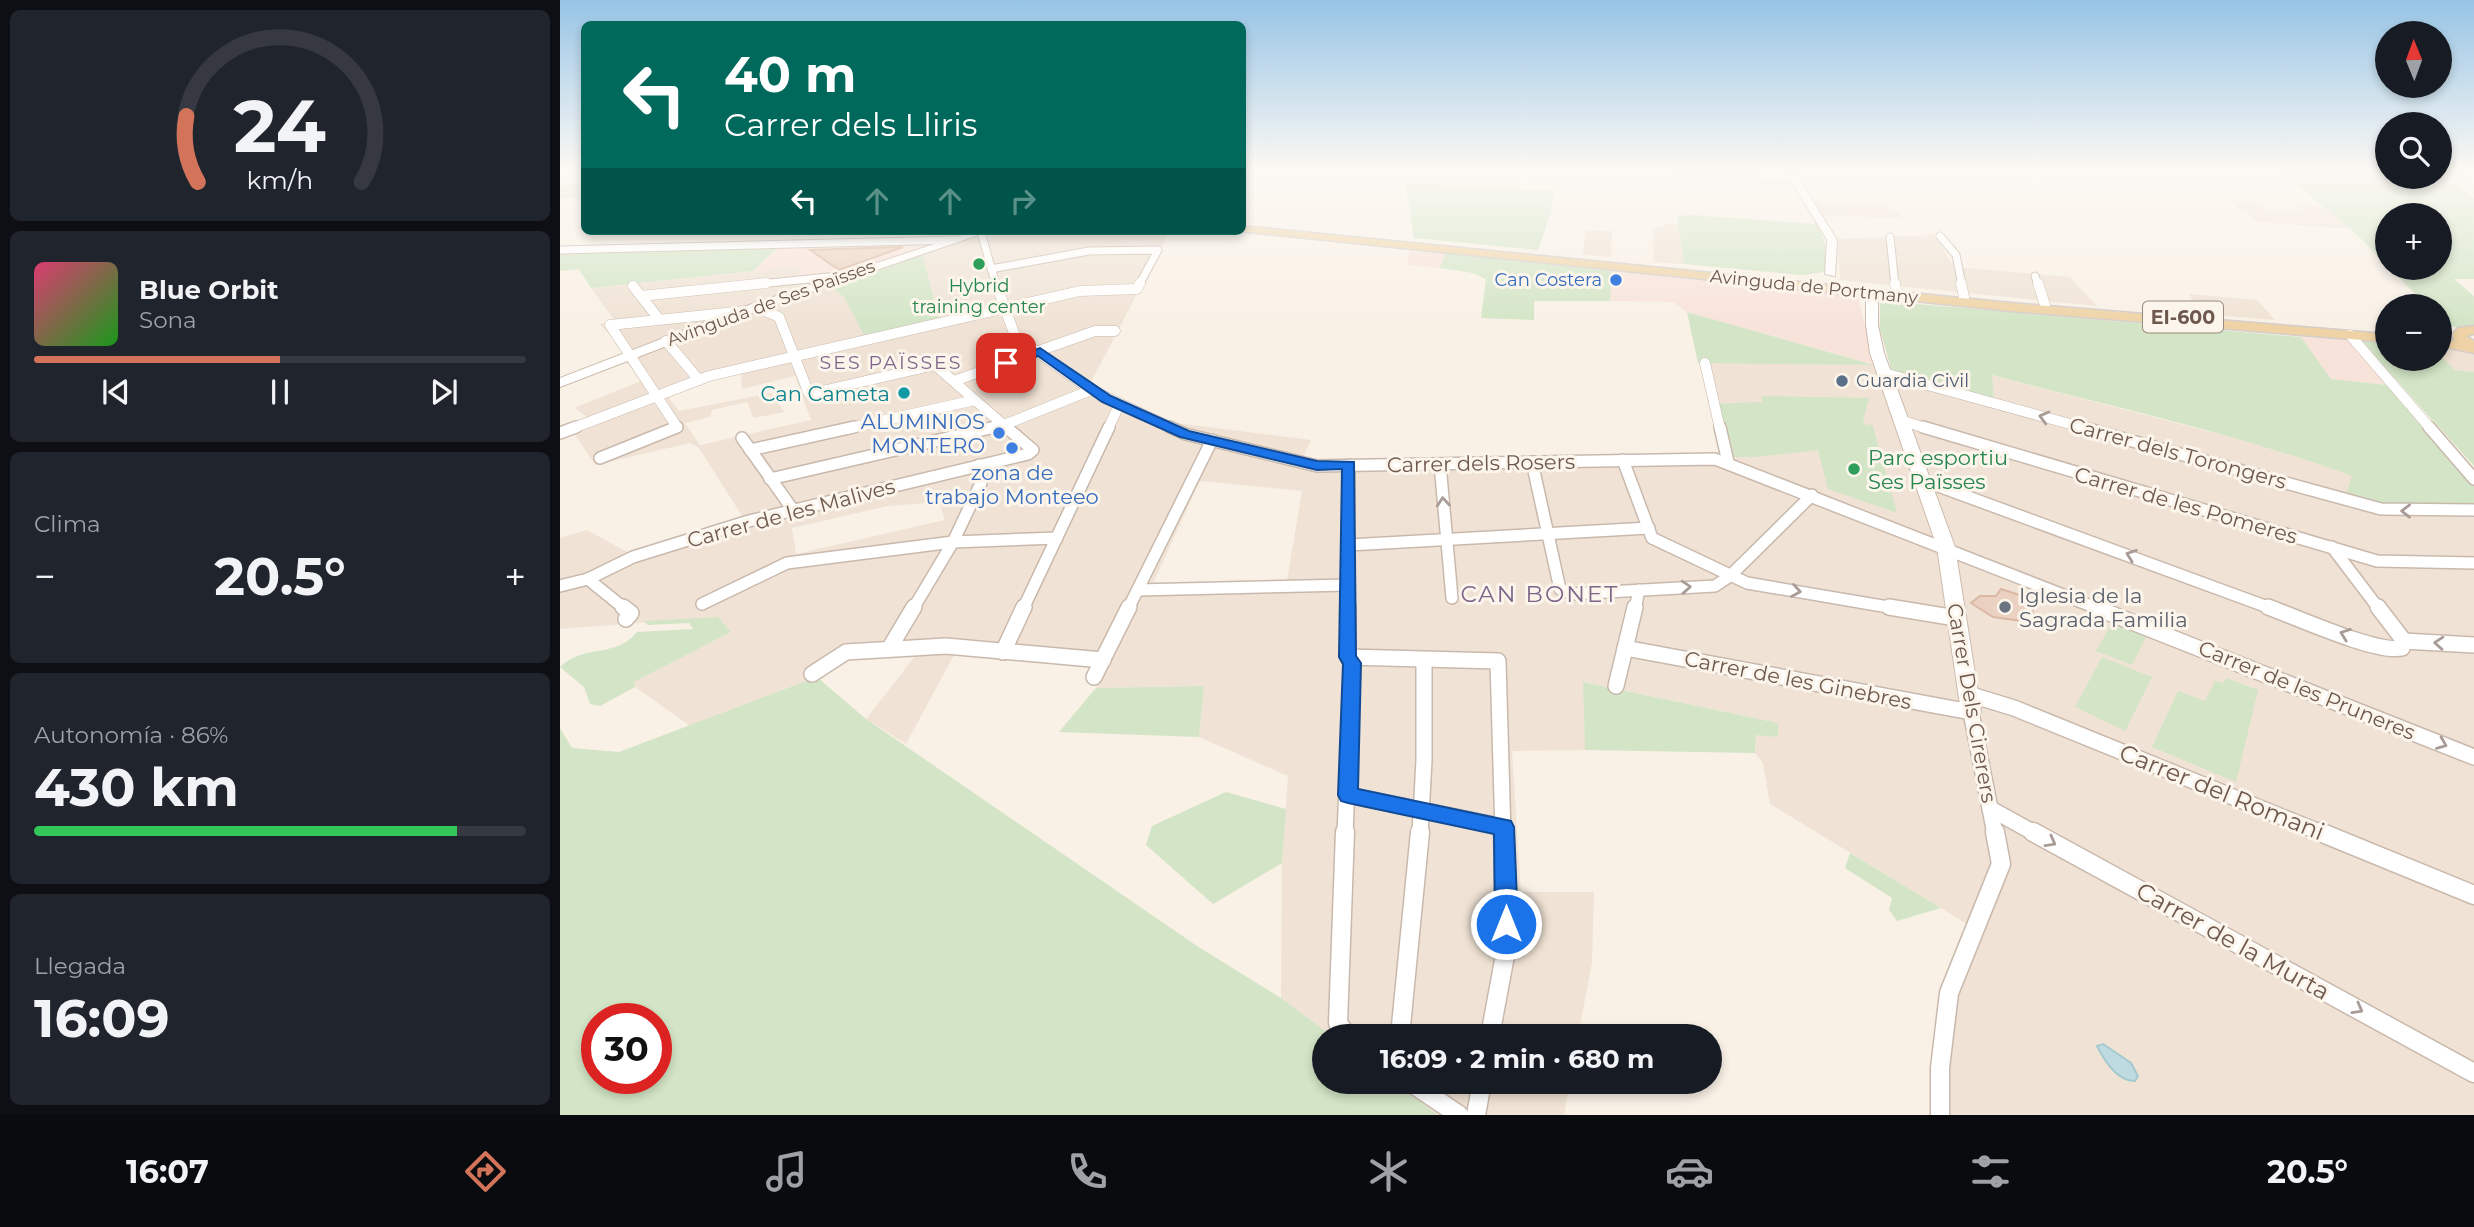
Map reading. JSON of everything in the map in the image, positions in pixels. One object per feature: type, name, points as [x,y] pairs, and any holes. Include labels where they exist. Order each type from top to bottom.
[{"type":"main road","name":"Avinguda de Portmany","points":[[1246,227],[2045,305],[2375,331]]},
{"type":"main road","name":"Avinguda de Portmany","points":[[1246,227],[2127,318],[2375,337]]},
{"type":"main road","points":[[1680,268],[1810,278],[1831,274],[1848,285]]},
{"type":"main road","points":[[2469,331],[2460,334],[2460,339],[2474,348]]},
{"type":"main road","points":[[2452,344],[2474,348]]},
{"type":"street","points":[[1820,221],[1832,240],[1831,274]]},
{"type":"street","name":"Avinguda de Ses Païsses","points":[[560,383],[925,244],[972,235]]},
{"type":"street","name":"Carrer dels Rosers","points":[[984,235],[1004,307],[1016,336],[1091,390],[1185,434],[1317,466],[1715,459],[1946,547]]},
{"type":"street","points":[[1940,236],[1956,255],[1964,297]]},
{"type":"street","points":[[1890,237],[1896,290]]},
{"type":"street","points":[[560,250],[925,244]]},
{"type":"street","points":[[560,433],[698,380],[1080,291],[1137,289],[1158,250],[1089,251],[992,269]]},
{"type":"street","points":[[641,296],[848,275]]},
{"type":"street","points":[[2035,276],[2045,305]]},
{"type":"street","points":[[633,286],[659,319]]},
{"type":"street","name":"Carrer Dels Cirerers","points":[[1872,293],[1873,338],[1946,547],[1979,762],[2001,864],[1949,993],[1940,1068],[1940,1115]]},
{"type":"street","points":[[600,458],[677,427],[610,324],[750,309],[779,317],[809,394],[935,365],[1004,425]]},
{"type":"street","points":[[954,381],[1095,331],[1115,331]]},
{"type":"street","points":[[2350,335],[2474,479]]},
{"type":"street","points":[[666,341],[698,380]]},
{"type":"street","points":[[1705,363],[1728,462]]},
{"type":"street","name":"Carrer dels Torongers","points":[[1884,373],[2381,509],[2474,510]]},
{"type":"street","points":[[771,478],[1004,425],[1091,390]]},
{"type":"street","points":[[751,450],[975,400]]},
{"type":"street","points":[[1003,652],[1119,405]]},
{"type":"street","name":"Carrer de les Pomeres","points":[[1903,421],[2389,563],[2474,563]]},
{"type":"street","name":"Carrer de les Malives","points":[[560,586],[588,579],[633,557],[748,521],[1028,454],[1033,450],[1004,425]]},
{"type":"street","points":[[742,438],[793,510]]},
{"type":"street","points":[[1094,677],[1212,440]]},
{"type":"street","points":[[1623,460],[1652,538],[1730,576],[1747,583],[1956,618]]},
{"type":"street","points":[[1532,462],[1560,589],[1573,594],[1715,586],[1730,576],[1812,495]]},
{"type":"street","points":[[1440,464],[1452,598]]},
{"type":"street","points":[[889,649],[953,542],[981,483],[979,465]]},
{"type":"street","points":[[1342,1024],[1352,663],[1348,657],[1349,465]]},
{"type":"street","points":[[1922,480],[2372,645],[2394,650],[2402,648],[2404,641]]},
{"type":"street","points":[[1349,545],[1648,528]]},
{"type":"street","points":[[702,604],[787,563],[953,542],[1057,538]]},
{"type":"street","name":"Carrer de les Pruneres","points":[[1946,547],[2474,757]]},
{"type":"street","points":[[2332,547],[2404,641],[2474,645]]},
{"type":"street","points":[[588,579],[631,613],[626,619]]},
{"type":"street","points":[[1138,590],[1348,585]]},
{"type":"street","points":[[1616,686],[1639,590]]},
{"type":"street","points":[[812,674],[846,652],[946,646],[1103,660]]},
{"type":"street","name":"Carrer de les Ginebres","points":[[1625,648],[1969,703]]},
{"type":"street","points":[[1348,657],[1498,661],[1506,950],[1492,1024]]},
{"type":"street","points":[[1401,1024],[1421,810],[1424,660]]},
{"type":"street","name":"Carrer del Romani","points":[[1969,703],[2014,708],[2474,895]]},
{"type":"street","points":[[1348,795],[1504,827]]},
{"type":"street","name":"Carrer de la Murta","points":[[1991,809],[2474,1073]]},
{"type":"street","points":[[1428,1094],[1459,1115]]},
{"type":"street","points":[[1476,1115],[1480,1094]]},
{"type":"shaded area","points":[[2341,221],[2351,229],[2256,222]]},
{"type":"shaded area","points":[[1669,223],[1678,224],[1684,264],[1654,262],[1653,229]]},
{"type":"shaded area","points":[[1586,230],[1612,231],[1611,257],[1583,255]]},
{"type":"shaded area","points":[[985,235],[1168,235],[1090,384],[1176,423],[1311,440],[1302,459],[1722,457],[1701,362],[1874,365],[1994,399],[1991,375],[2289,453],[2353,476],[2345,495],[2474,506],[2474,1115],[1936,1115],[1967,924],[1770,804],[1763,763],[1755,753],[1756,735],[1778,723],[1584,682],[1585,750],[1512,751],[1521,892],[1594,892],[1592,963],[1580,1024],[1316,1024],[1281,998],[1282,863],[1288,776],[1199,737],[1204,686],[1096,688],[1108,664],[955,653],[906,744],[866,719],[916,655],[848,659],[817,677],[690,726],[635,687],[634,682],[731,632],[718,617],[560,629],[560,538],[587,530],[633,555],[744,519],[699,448],[690,443],[595,465],[573,432],[590,419],[574,408],[641,381],[626,362],[618,342],[599,324],[615,321],[591,288],[804,266],[798,277],[848,272],[931,244],[959,242]],"holes":[[[741,372],[742,389],[795,376],[811,420],[700,445],[685,423],[710,417],[712,410],[747,402],[754,418],[784,412],[772,393],[679,411],[667,395],[713,377]],[[1200,481],[1302,491],[1287,580],[1159,584],[1154,581]],[[939,502],[945,520],[796,554],[792,528],[888,506]]]},
{"type":"shaded area","points":[[1934,235],[1954,267],[2070,277],[2097,306],[1840,280],[1837,239]]},
{"type":"shaded area","points":[[936,236],[931,244],[848,272],[797,277],[803,266],[753,271],[785,241]]},
{"type":"shaded area","points":[[1409,251],[1446,253],[1440,268],[1408,265]]},
{"type":"shaded area","points":[[1612,271],[1858,296],[1874,365],[1687,312],[1673,302],[1610,301]]},
{"type":"shaded area","points":[[2189,294],[2257,300],[2275,320],[2201,314]]},
{"type":"shaded area","points":[[2301,337],[2350,340],[2387,385],[2331,379]]},
{"type":"shaded area","points":[[2452,348],[2474,352],[2474,372],[2455,370],[2452,367]]},
{"type":"shaded area","points":[[1409,1094],[1568,1094],[1564,1115],[1438,1115]]},
{"type":"green space","points":[[1411,221],[1548,221],[1538,250],[1414,238]]},
{"type":"green space","points":[[1678,221],[1817,224],[1826,258],[1824,272],[1802,275],[1684,264]]},
{"type":"green space","points":[[2341,221],[2375,221],[2375,253],[2351,229]]},
{"type":"green space","points":[[2452,221],[2474,221],[2474,279],[2454,279],[2474,296],[2474,327],[2452,326],[2452,294],[2416,294],[2401,280],[2452,280]]},
{"type":"green space","points":[[781,245],[753,271],[591,288],[579,269],[560,271],[560,251]]},
{"type":"green space","points":[[922,252],[939,319],[864,335],[844,297],[827,284]]},
{"type":"green space","points":[[1446,253],[1612,271],[1610,301],[1534,301],[1534,320],[1481,318],[1486,279],[1473,273],[1440,268]]},
{"type":"green space","points":[[1890,298],[1917,304],[2301,337],[2331,379],[2387,385],[2474,486],[2474,506],[2390,507],[2345,496],[2352,476],[2218,434],[1992,375],[1994,400],[1892,372],[1880,329],[1880,303]]},
{"type":"green space","points":[[1687,312],[1874,365],[1698,363]]},
{"type":"green space","points":[[2360,340],[2375,341],[2375,357]]},
{"type":"green space","points":[[2452,367],[2455,370],[2474,372],[2474,466],[2388,371],[2452,371]]},
{"type":"green space","points":[[1762,396],[1869,398],[1863,420],[1866,426],[1872,423],[1897,513],[1828,489],[1818,450],[1755,457],[1722,457],[1712,404],[1762,402]]},
{"type":"green space","points":[[718,617],[731,632],[634,682],[635,687],[600,706],[590,704],[584,687],[560,667],[579,655],[619,645],[637,632],[693,629],[689,623],[648,625],[644,621]]},
{"type":"green space","points":[[2114,620],[2148,633],[2132,665],[2096,651]]},
{"type":"green space","points":[[2102,657],[2152,677],[2125,731],[2075,707]]},
{"type":"green space","points":[[817,677],[866,719],[1197,946],[1281,998],[1316,1024],[1312,1024],[1312,1094],[1409,1094],[1438,1115],[560,1115],[560,728],[572,748],[619,752]]},
{"type":"green space","points":[[2226,678],[2258,690],[2236,782],[2152,747],[2178,691],[2205,701],[2215,681],[2224,683]]},
{"type":"green space","points":[[1583,682],[1778,723],[1778,737],[1756,735],[1755,753],[1585,750]]},
{"type":"green space","points":[[1204,686],[1199,737],[1059,732],[1096,688]]},
{"type":"green space","points":[[1226,792],[1286,809],[1282,863],[1213,904],[1146,845],[1152,826]]},
{"type":"green space","points":[[1850,853],[1941,908],[1897,921],[1889,910],[1892,898],[1845,868]]},
{"type":"water","points":[[2103,1044],[2131,1063],[2138,1076],[2135,1081],[2122,1078],[2112,1069],[2097,1046]]},
{"type":"building","points":[[903,247],[839,270],[810,250]]},
{"type":"building","name":"Iglesia de la Sagrada Familia","points":[[2001,589],[2029,598],[2036,623],[1993,617],[1971,603],[1980,596],[1996,596]]},
{"type":"place","name":"Hybrid training center","points":[[979,264]]},
{"type":"place","name":"Can Costera","points":[[1616,280]]},
{"type":"place","name":"Guardia Civil","points":[[1842,381]]},
{"type":"place","name":"Can Cameta","points":[[904,393]]},
{"type":"place","name":"ALUMINIOS MONTERO","points":[[999,433]]},
{"type":"place","name":"zona de trabajo Monteeo","points":[[1012,448]]},
{"type":"place","name":"Parc esportiu Ses Païsses","points":[[1854,469]]},
{"type":"place","name":"Iglesia de la Sagrada Familia","points":[[2005,607]]},
{"type":"district","name":"SES PAÏSSES","points":[[891,362]]},
{"type":"district","name":"CAN BONET","points":[[1540,594]]},
{"type":"route","points":[[1006,363],[1040,352],[1091,390],[1185,434],[1317,466],[1349,465],[1348,657],[1352,663],[1348,795],[1504,827],[1506,924]]}]
